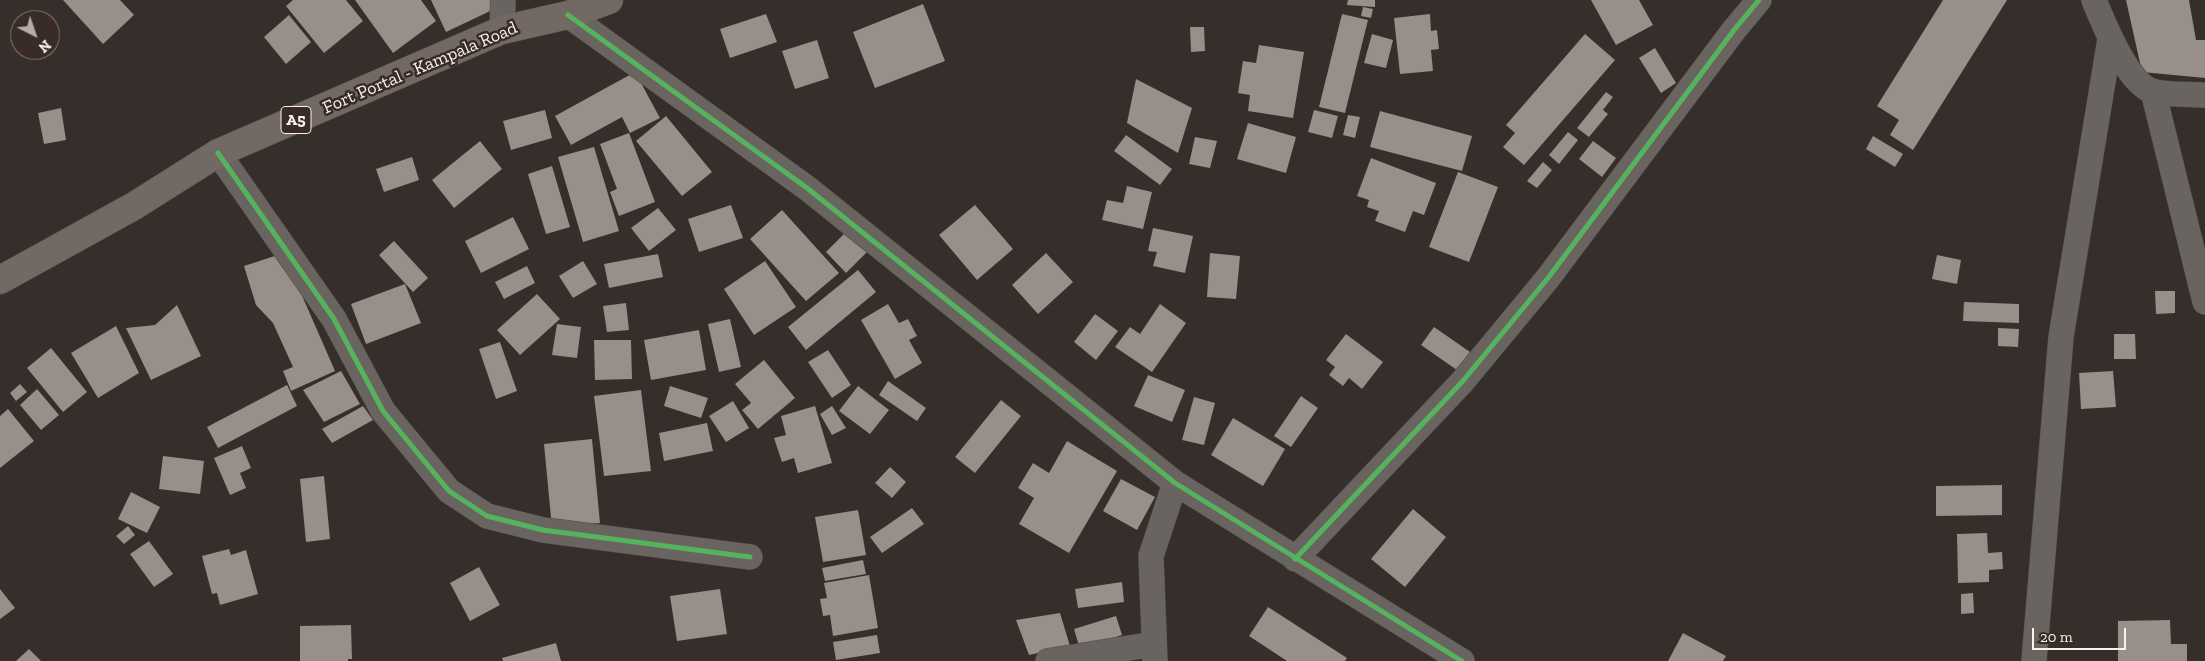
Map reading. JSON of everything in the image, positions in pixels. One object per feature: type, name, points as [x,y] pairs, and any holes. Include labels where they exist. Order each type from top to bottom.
[{"type":"main road","name":"Fort Portal - Kampala Road","points":[[0,280],[134,206],[218,153],[502,30],[568,15],[609,0]]},
{"type":"street","points":[[502,30],[503,0]]},
{"type":"street","points":[[1295,558],[1462,382],[1548,278],[1734,30],[1759,0]]},
{"type":"street","points":[[2094,0],[2110,39],[2123,62],[2138,80],[2152,92],[2205,302]]},
{"type":"street","points":[[568,15],[807,188],[1174,482],[1462,661]]},
{"type":"street","points":[[2034,661],[2061,337],[2110,39]]},
{"type":"street","points":[[2152,92],[2205,95]]},
{"type":"street","points":[[218,153],[334,319],[383,411],[449,491],[487,516],[543,530],[750,557]]},
{"type":"street","points":[[1048,661],[1155,652],[1151,556],[1174,482]]},
{"type":"building","points":[[63,0],[120,0],[134,15],[103,44]]},
{"type":"building","points":[[293,0],[346,0],[363,21],[324,53],[286,6]]},
{"type":"building","points":[[355,0],[421,0],[436,21],[393,53]]},
{"type":"building","points":[[431,0],[503,0],[505,4],[446,32]]},
{"type":"building","points":[[1348,0],[1375,0],[1375,7],[1347,5]]},
{"type":"building","points":[[1591,0],[1639,0],[1653,25],[1616,45]]},
{"type":"building","points":[[1943,0],[2007,0],[1913,150],[1890,135],[1899,120],[1877,106]]},
{"type":"building","points":[[2126,0],[2189,0],[2196,40],[2205,40],[2205,78],[2142,72]]},
{"type":"building","points":[[923,4],[945,61],[875,88],[853,32]]},
{"type":"building","points":[[1363,7],[1373,9],[1371,18],[1361,16]]},
{"type":"building","points":[[766,14],[777,42],[730,58],[720,29]]},
{"type":"building","points":[[1342,14],[1368,20],[1345,113],[1319,107]]},
{"type":"building","points":[[1430,14],[1431,31],[1437,30],[1439,49],[1431,50],[1433,71],[1400,74],[1394,18]]},
{"type":"building","points":[[289,15],[311,42],[286,64],[264,37]]},
{"type":"building","points":[[1190,27],[1204,27],[1205,51],[1191,52]]},
{"type":"building","points":[[1372,34],[1393,40],[1386,68],[1364,63]]},
{"type":"building","points":[[1585,34],[1615,60],[1524,165],[1503,147],[1515,133],[1506,125]]},
{"type":"building","points":[[817,40],[829,78],[795,89],[782,51]]},
{"type":"building","points":[[1259,45],[1304,52],[1293,118],[1248,111],[1250,95],[1238,93],[1243,61],[1256,63]]},
{"type":"building","points":[[1655,48],[1676,83],[1661,93],[1639,58]]},
{"type":"building","points":[[635,72],[660,118],[630,133],[622,117],[571,145],[555,116]]},
{"type":"building","points":[[1136,79],[1192,108],[1178,153],[1127,123]]},
{"type":"building","points":[[1606,92],[1613,97],[1603,110],[1608,114],[1589,137],[1577,128]]},
{"type":"building","points":[[61,108],[66,140],[44,144],[38,113]]},
{"type":"building","points":[[545,110],[552,138],[511,150],[503,121]]},
{"type":"building","points":[[1314,110],[1338,116],[1332,138],[1308,132]]},
{"type":"building","points":[[1380,111],[1472,136],[1462,171],[1370,147]]},
{"type":"building","points":[[1348,115],[1360,117],[1355,138],[1343,135]]},
{"type":"building","points":[[666,116],[712,172],[682,196],[636,141]]},
{"type":"building","points":[[1248,123],[1296,137],[1286,173],[1237,159]]},
{"type":"building","points":[[1568,132],[1578,140],[1559,164],[1549,155]]},
{"type":"building","points":[[629,133],[655,202],[619,216],[610,192],[617,189],[600,144]]},
{"type":"building","points":[[1126,135],[1172,169],[1160,185],[1114,151]]},
{"type":"building","points":[[1873,136],[1903,154],[1895,167],[1866,149]]},
{"type":"building","points":[[1195,137],[1217,141],[1210,168],[1189,164]]},
{"type":"building","points":[[480,141],[502,169],[454,208],[432,180]]},
{"type":"building","points":[[1593,141],[1616,158],[1602,177],[1579,159]]},
{"type":"building","points":[[594,147],[619,231],[583,242],[558,157]]},
{"type":"building","points":[[412,157],[419,180],[384,192],[376,169]]},
{"type":"building","points":[[1371,158],[1436,183],[1424,215],[1413,211],[1405,232],[1375,221],[1379,211],[1367,207],[1369,200],[1357,196]]},
{"type":"building","points":[[1543,162],[1552,170],[1537,188],[1527,181]]},
{"type":"building","points":[[552,166],[570,227],[546,234],[528,174]]},
{"type":"building","points":[[1458,172],[1498,187],[1469,262],[1429,247]]},
{"type":"building","points":[[1127,186],[1152,192],[1143,229],[1102,220],[1107,200],[1123,203]]},
{"type":"building","points":[[731,205],[743,238],[699,252],[688,219]]},
{"type":"building","points":[[975,205],[1013,249],[977,280],[939,235]]},
{"type":"building","points":[[658,208],[676,230],[649,251],[631,228]]},
{"type":"building","points":[[782,210],[839,273],[806,301],[750,239]]},
{"type":"building","points":[[513,217],[529,249],[481,273],[465,241]]},
{"type":"building","points":[[1153,228],[1193,236],[1185,273],[1153,266],[1157,252],[1148,251]]},
{"type":"building","points":[[847,231],[867,252],[846,273],[826,252]]},
{"type":"building","points":[[394,241],[428,278],[413,292],[379,255]]},
{"type":"building","points":[[287,252],[300,291],[335,371],[291,391],[283,371],[293,367],[273,323],[256,305],[244,266]]},
{"type":"building","points":[[1046,253],[1073,282],[1038,314],[1012,285]]},
{"type":"building","points":[[1210,253],[1240,256],[1236,299],[1207,297]]},
{"type":"building","points":[[658,254],[663,277],[609,288],[604,264]]},
{"type":"building","points":[[1937,255],[1961,260],[1957,284],[1932,279]]},
{"type":"building","points":[[583,261],[597,284],[573,298],[559,276]]},
{"type":"building","points":[[765,261],[796,307],[754,335],[724,289]]},
{"type":"building","points":[[527,266],[535,283],[504,299],[495,282]]},
{"type":"building","points":[[858,270],[876,292],[806,350],[788,327]]},
{"type":"building","points":[[405,284],[421,323],[366,344],[351,304]]},
{"type":"building","points":[[2155,291],[2175,291],[2175,313],[2156,314]]},
{"type":"building","points":[[537,294],[560,319],[520,355],[497,330]]},
{"type":"building","points":[[1964,302],[2019,304],[2019,323],[1963,321]]},
{"type":"building","points":[[626,303],[629,330],[607,332],[603,306]]},
{"type":"building","points":[[888,304],[899,323],[908,319],[917,336],[909,340],[922,363],[895,379],[861,320]]},
{"type":"building","points":[[1160,304],[1186,323],[1152,372],[1115,347],[1130,327],[1140,334]]},
{"type":"building","points":[[177,305],[201,356],[151,380],[126,328],[155,325]]},
{"type":"building","points":[[1095,314],[1118,331],[1096,360],[1074,342]]},
{"type":"building","points":[[730,319],[741,367],[719,372],[708,324]]},
{"type":"building","points":[[557,324],[581,327],[577,358],[552,355]]},
{"type":"building","points":[[116,326],[139,373],[98,398],[71,353]]},
{"type":"building","points":[[1434,327],[1470,352],[1457,370],[1421,345]]},
{"type":"building","points":[[1998,328],[2019,329],[2018,347],[1998,346]]},
{"type":"building","points":[[699,330],[706,370],[651,380],[644,340]]},
{"type":"building","points":[[1346,334],[1383,362],[1362,389],[1349,378],[1343,386],[1329,375],[1335,367],[1326,360]]},
{"type":"building","points":[[2114,334],[2135,334],[2136,359],[2114,359]]},
{"type":"building","points":[[594,340],[631,340],[632,379],[595,380]]},
{"type":"building","points":[[500,342],[517,391],[496,399],[479,349]]},
{"type":"building","points":[[51,348],[87,392],[63,412],[27,368]]},
{"type":"building","points":[[828,350],[851,385],[832,398],[808,362]]},
{"type":"building","points":[[764,360],[795,398],[758,429],[742,410],[751,403],[735,384]]},
{"type":"building","points":[[341,371],[360,404],[324,422],[303,390]]},
{"type":"building","points":[[2113,371],[2116,407],[2081,409],[2079,373]]},
{"type":"building","points":[[1148,375],[1185,390],[1172,422],[1134,406]]},
{"type":"building","points":[[888,381],[926,408],[917,421],[879,395]]},
{"type":"building","points":[[20,384],[27,392],[16,401],[10,393]]},
{"type":"building","points":[[287,385],[297,406],[218,448],[207,427]]},
{"type":"building","points":[[670,386],[708,398],[701,418],[664,406]]},
{"type":"building","points":[[858,386],[889,410],[870,434],[839,411]]},
{"type":"building","points":[[37,389],[59,415],[41,430],[20,405]]},
{"type":"building","points":[[641,390],[651,471],[604,476],[594,396]]},
{"type":"building","points":[[1301,396],[1318,408],[1291,447],[1274,436]]},
{"type":"building","points":[[1194,397],[1215,403],[1204,445],[1182,440]]},
{"type":"building","points":[[1001,400],[1021,416],[975,473],[955,457]]},
{"type":"building","points":[[733,401],[749,428],[726,442],[709,416]]},
{"type":"building","points":[[363,406],[373,420],[332,443],[322,429]]},
{"type":"building","points":[[815,406],[832,463],[798,473],[794,458],[782,462],[774,438],[786,435],[781,416]]},
{"type":"building","points":[[832,406],[846,428],[832,435],[820,414]]},
{"type":"building","points":[[8,409],[34,441],[0,468],[0,416]]},
{"type":"building","points":[[1233,418],[1285,449],[1263,486],[1211,455]]},
{"type":"building","points":[[707,423],[713,451],[664,461],[659,433]]},
{"type":"building","points":[[592,439],[600,523],[552,528],[544,444]]},
{"type":"building","points":[[1067,441],[1117,471],[1069,553],[1019,524],[1034,498],[1018,488],[1033,463],[1049,473]]},
{"type":"building","points":[[242,446],[251,468],[240,473],[246,488],[230,495],[214,458]]},
{"type":"building","points":[[163,456],[204,461],[200,494],[159,489]]},
{"type":"building","points":[[890,467],[906,482],[892,498],[875,483]]},
{"type":"building","points":[[324,476],[330,539],[306,542],[300,479]]},
{"type":"building","points":[[1121,479],[1155,497],[1137,530],[1103,511]]},
{"type":"building","points":[[2002,485],[2002,515],[1936,516],[1936,486]]},
{"type":"building","points":[[131,492],[160,507],[147,533],[118,519]]},
{"type":"building","points":[[912,508],[924,524],[882,553],[870,537]]},
{"type":"building","points":[[1413,509],[1446,537],[1405,587],[1371,559]]},
{"type":"building","points":[[858,510],[866,555],[823,562],[815,517]]},
{"type":"building","points":[[128,526],[135,535],[124,544],[116,536]]},
{"type":"building","points":[[1987,533],[1988,553],[2002,552],[2003,569],[1989,570],[1989,582],[1958,583],[1957,534]]},
{"type":"building","points":[[149,541],[173,574],[154,587],[130,554]]},
{"type":"building","points":[[229,549],[231,555],[246,550],[258,594],[220,605],[217,593],[212,594],[202,556]]},
{"type":"building","points":[[863,560],[866,574],[825,581],[822,568]]},
{"type":"building","points":[[479,567],[500,605],[470,621],[450,583]]},
{"type":"building","points":[[869,575],[878,628],[833,636],[830,615],[823,616],[820,599],[827,598],[824,583]]},
{"type":"building","points":[[1122,582],[1124,602],[1078,608],[1075,589]]},
{"type":"building","points":[[0,589],[15,608],[0,619]]},
{"type":"building","points":[[720,589],[727,634],[677,641],[670,596]]},
{"type":"building","points":[[1973,593],[1974,613],[1961,614],[1961,594]]},
{"type":"building","points":[[1268,607],[1347,658],[1345,661],[1287,661],[1249,636]]},
{"type":"building","points":[[1060,613],[1070,646],[1029,655],[1016,620]]},
{"type":"building","points":[[1116,616],[1122,635],[1080,649],[1074,629]]},
{"type":"building","points":[[2170,620],[2171,644],[2187,644],[2187,661],[2118,661],[2118,621]]},
{"type":"building","points":[[351,625],[352,659],[348,659],[348,661],[300,661],[300,626]]},
{"type":"building","points":[[1683,633],[1726,656],[1723,661],[1668,661]]},
{"type":"building","points":[[877,635],[880,653],[836,660],[833,642]]},
{"type":"building","points":[[556,643],[561,661],[503,661],[502,658]]},
{"type":"building","points":[[29,649],[41,661],[16,661]]},
{"type":"cycle path","points":[[1295,559],[1462,382],[1548,278],[1734,30],[1759,0]]},
{"type":"cycle path","points":[[568,15],[807,188],[1175,483],[1462,661]]},
{"type":"cycle path","points":[[218,153],[334,319],[383,411],[449,491],[487,516],[543,530],[750,557]]}]
